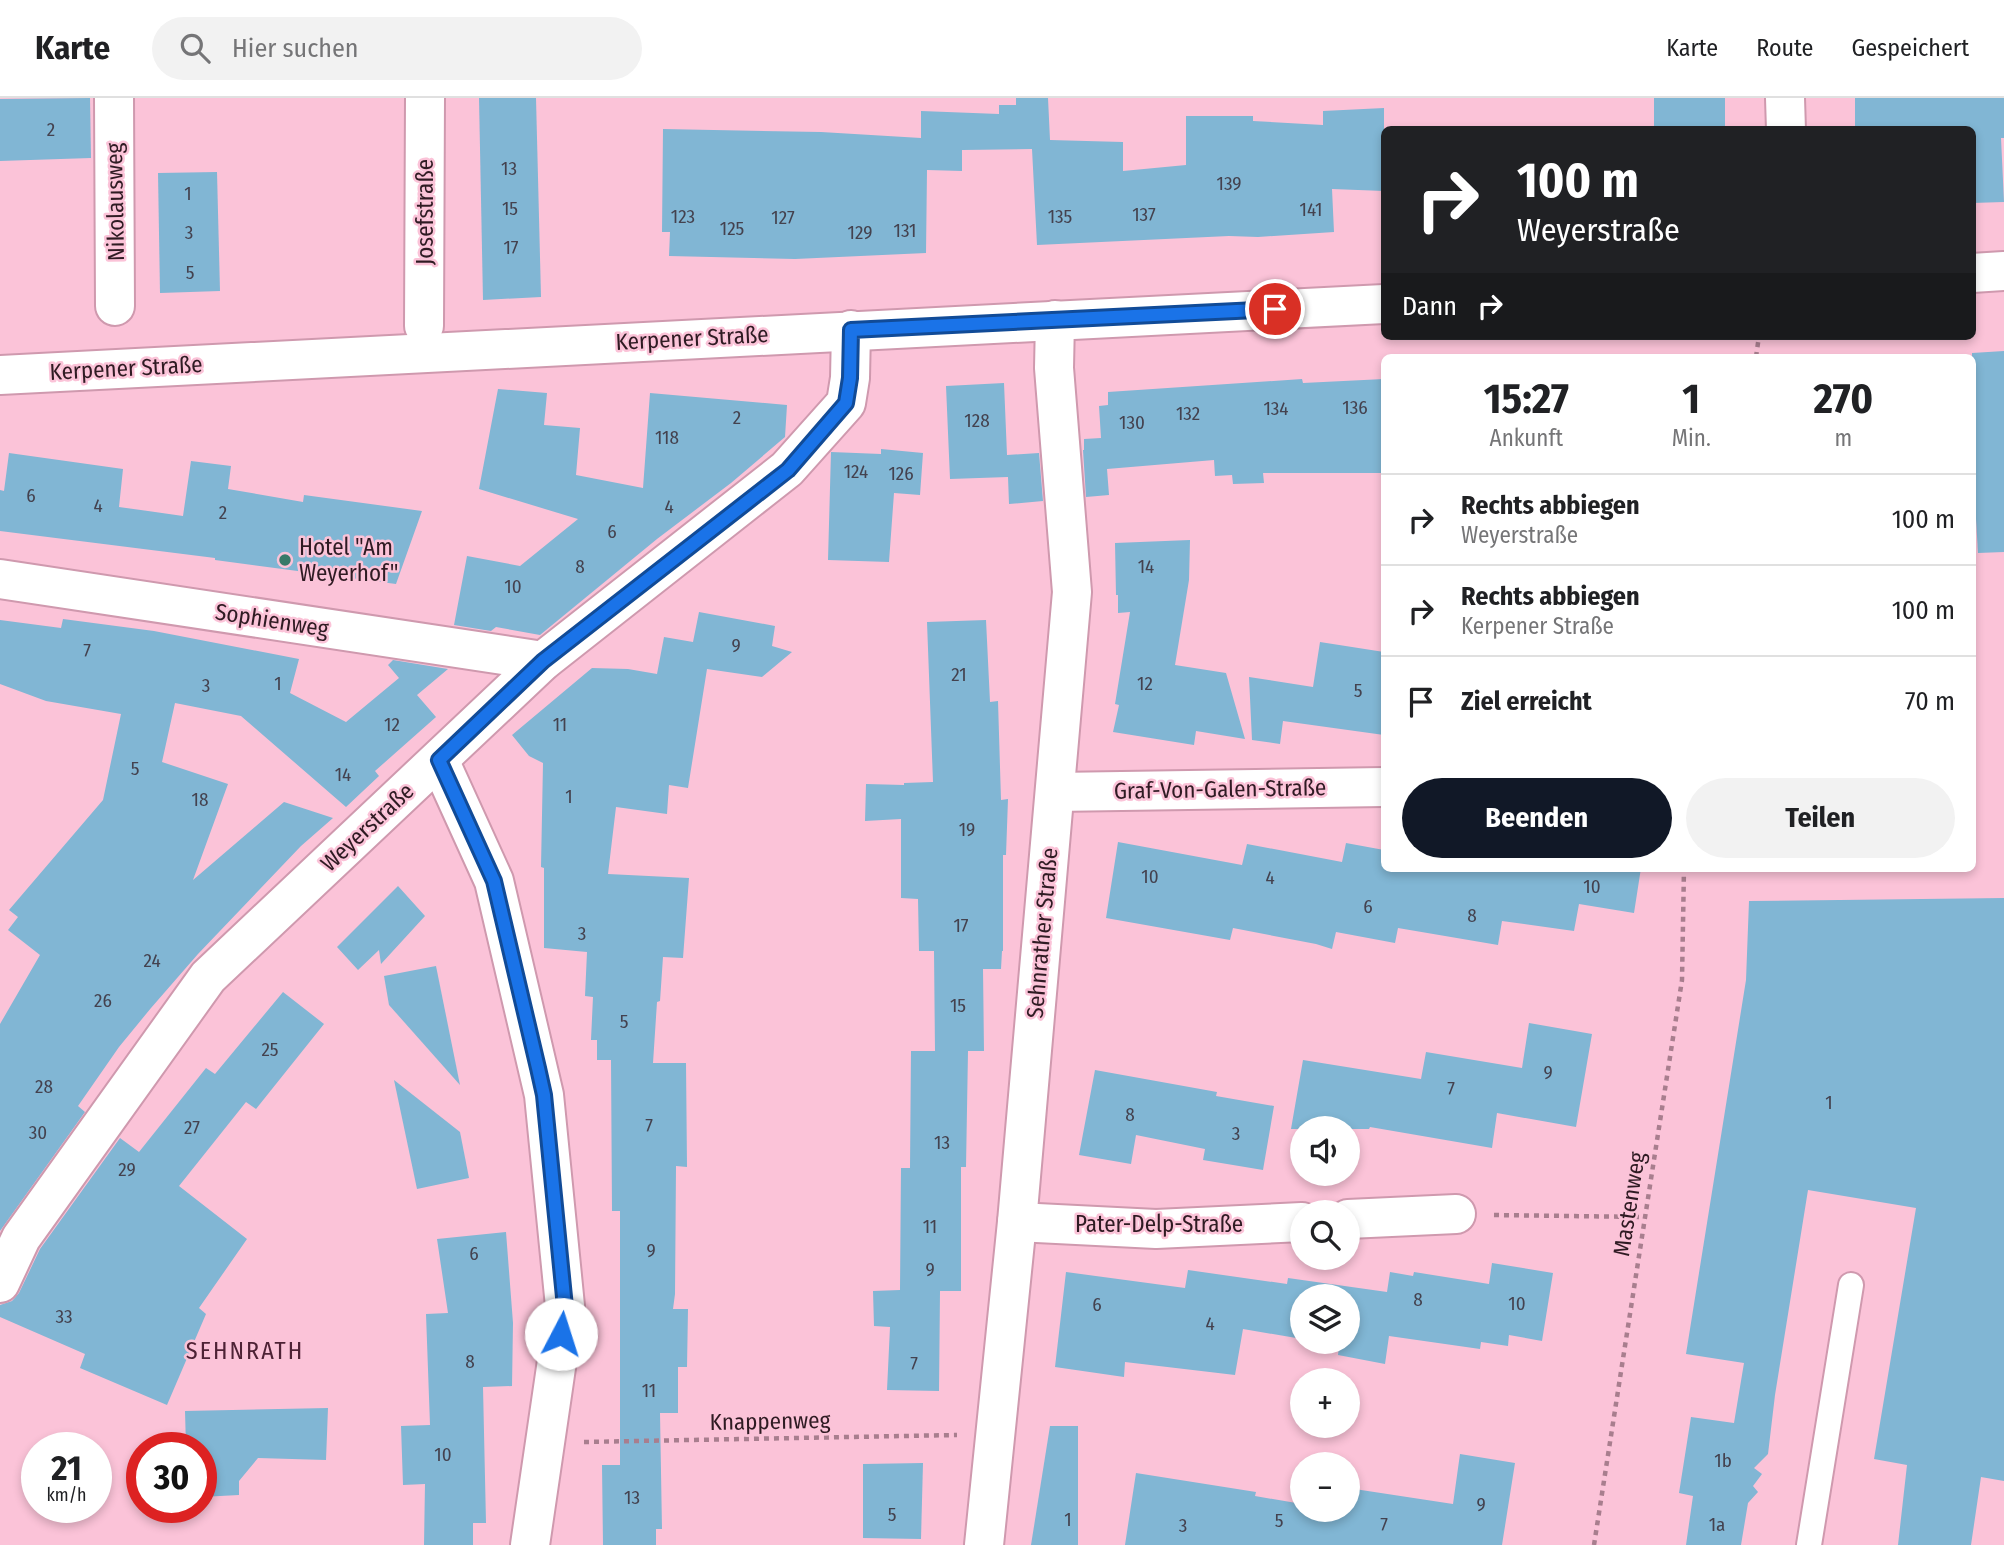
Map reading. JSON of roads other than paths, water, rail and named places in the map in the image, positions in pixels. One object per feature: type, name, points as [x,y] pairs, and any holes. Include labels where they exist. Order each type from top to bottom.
[{"type":"street","name":"Nikolausweg","points":[[114,98],[116,306]]},
{"type":"street","name":"Josefstraße","points":[[424,326],[425,98]]},
{"type":"street","points":[[1786,98],[1786,126]]},
{"type":"street","points":[[1976,273],[2004,271]]},
{"type":"street","name":"Kerpener Straße","points":[[0,375],[1381,304]]},
{"type":"street","name":"Sehnrather Straße","points":[[984,1545],[1017,1222],[1072,592],[1054,368],[1055,320]]},
{"type":"street","name":"Weyerstraße","points":[[0,1283],[21,1238],[208,977],[543,661],[788,470],[846,403],[850,378],[851,330]]},
{"type":"street","name":"Sophienweg","points":[[0,579],[543,661]]},
{"type":"street","points":[[439,760],[494,881],[544,1095],[565,1307],[530,1545]]},
{"type":"street","name":"Graf-Von-Galen-Straße","points":[[1055,792],[1381,787]]},
{"type":"street","points":[[1360,1218],[1456,1214]]},
{"type":"street","name":"Pater-Delp-Straße","points":[[1017,1222],[1156,1229],[1290,1223]]},
{"type":"lane","points":[[1809,1545],[1851,1284]]},
{"type":"place","name":"Hotel \"Am Weyerhof\"","points":[[285,560]]},
{"type":"district","name":"SEHNRATH","points":[[245,1351]]}]
